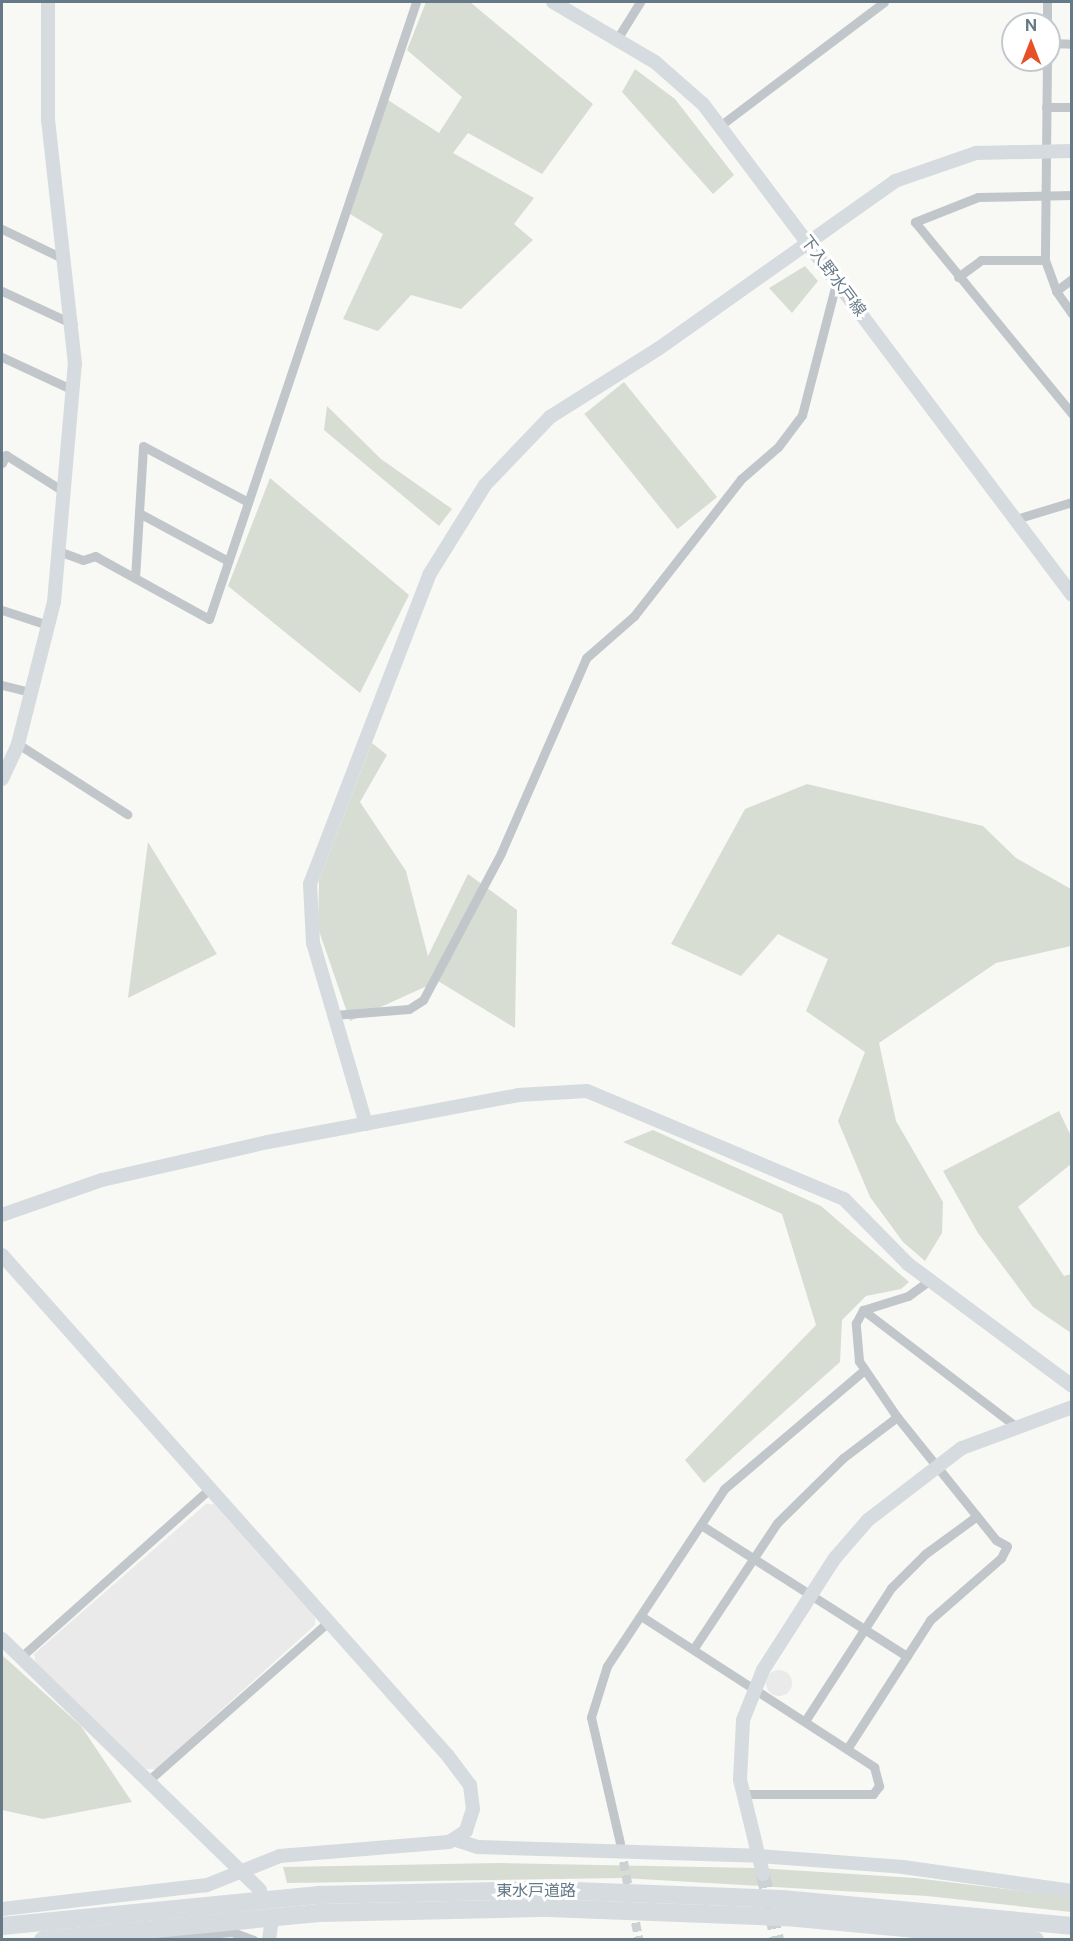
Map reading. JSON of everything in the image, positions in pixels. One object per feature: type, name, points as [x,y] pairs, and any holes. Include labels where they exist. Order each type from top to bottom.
[{"type":"highway","name":"東水戸道路","points":[[2,1926],[257,1894],[422,1891],[651,1892],[910,1909],[1071,1926]]},
{"type":"highway","name":"東水戸道路","points":[[43,1940],[422,1909],[629,1910],[1035,1940]]},
{"type":"street","points":[[2,779],[18,744],[48,625],[61,552],[63,491],[73,390],[73,324],[48,120],[48,2]]},
{"type":"street","points":[[61,552],[83,560],[95,556],[209,619],[416,2]]},
{"type":"street","name":"下入野水戸線","points":[[553,2],[617,39],[673,76],[721,125],[1071,595]]},
{"type":"street","points":[[617,39],[640,2]]},
{"type":"street","points":[[721,125],[884,2]]},
{"type":"street","points":[[1047,72],[1044,195],[1046,260],[1056,291],[1071,314]]},
{"type":"street","points":[[1046,107],[1071,107]]},
{"type":"street","points":[[366,1124],[333,1015],[310,925],[313,872],[429,575],[461,519],[550,417],[809,244],[881,190],[934,164],[976,153],[1071,151]]},
{"type":"street","points":[[1071,195],[978,197],[915,222],[1071,414]]},
{"type":"street","points":[[2,229],[64,259]]},
{"type":"street","points":[[958,277],[981,260],[1046,260]]},
{"type":"street","points":[[1056,291],[1071,279]]},
{"type":"street","points":[[333,1015],[390,1012],[423,1000],[501,853],[586,658],[634,616],[741,479],[778,447],[802,415],[837,280]]},
{"type":"street","points":[[2,291],[73,324]]},
{"type":"street","points":[[2,357],[73,390]]},
{"type":"street","points":[[135,578],[144,446],[248,502]]},
{"type":"street","points":[[2,464],[6,455],[63,491]]},
{"type":"street","points":[[1016,519],[1071,502]]},
{"type":"street","points":[[139,513],[228,561]]},
{"type":"street","points":[[2,610],[48,625]]},
{"type":"street","points":[[2,685],[31,692]]},
{"type":"street","points":[[18,744],[127,814]]},
{"type":"street","points":[[2,1215],[144,1169],[544,1091],[587,1091],[827,1190],[859,1210],[930,1280],[1071,1386]]},
{"type":"street","points":[[2,1255],[470,1785],[472,1817],[456,1840]]},
{"type":"street","points":[[864,1310],[908,1296],[930,1280]]},
{"type":"street","points":[[848,1749],[942,1606],[1001,1558],[1007,1546],[977,1516],[863,1371],[856,1333],[864,1310]]},
{"type":"street","points":[[864,1310],[1015,1426]]},
{"type":"street","points":[[620,1843],[591,1706],[607,1666],[724,1489],[863,1371]]},
{"type":"street","points":[[763,1874],[743,1794],[740,1737],[754,1688],[811,1597],[868,1520],[938,1466],[976,1440],[1071,1407]]},
{"type":"street","points":[[694,1648],[777,1523],[835,1466],[897,1417]]},
{"type":"street","points":[[22,1656],[208,1490]]},
{"type":"street","points":[[805,1721],[863,1629],[908,1568],[977,1516]]},
{"type":"street","points":[[701,1525],[907,1656]]},
{"type":"street","points":[[640,1616],[694,1648],[874,1767],[879,1786],[873,1794],[743,1794]]},
{"type":"street","points":[[149,1780],[328,1622]]},
{"type":"street","points":[[2,1639],[242,1871],[257,1894]]},
{"type":"street","points":[[2,1909],[207,1884],[280,1856],[456,1840],[478,1847],[758,1856],[903,1867],[1071,1891]]},
{"type":"street","points":[[266,1921],[269,1940]]},
{"type":"street","points":[[142,1940],[232,1932],[254,1940]]},
{"type":"shaded area","points":[[426,2],[470,2],[593,104],[542,174],[468,133],[453,153],[534,198],[514,224],[533,240],[461,309],[411,295],[378,331],[343,319],[383,234],[350,214],[388,100],[439,133],[462,97],[407,50]]},
{"type":"shaded area","points":[[635,69],[675,99],[734,175],[713,194],[622,92]]},
{"type":"shaded area","points":[[805,266],[818,281],[792,313],[769,288]]},
{"type":"shaded area","points":[[624,382],[717,497],[678,529],[584,414]]},
{"type":"shaded area","points":[[327,406],[381,459],[452,509],[439,526],[324,430]]},
{"type":"shaded area","points":[[270,478],[409,595],[360,693],[228,586]]},
{"type":"shaded area","points":[[372,743],[387,755],[360,802],[406,871],[428,956],[468,874],[517,910],[515,1028],[438,981],[350,1021],[318,928],[319,880]]},
{"type":"shaded area","points":[[807,784],[983,826],[1016,858],[1071,889],[1071,946],[996,963],[879,1043],[896,1121],[943,1202],[942,1233],[925,1261],[903,1242],[870,1197],[838,1121],[865,1052],[806,1011],[828,959],[778,934],[741,976],[671,944],[745,809]]},
{"type":"shaded area","points":[[148,842],[217,954],[128,998]]},
{"type":"shaded area","points":[[1059,1111],[1071,1136],[1071,1164],[1018,1207],[1064,1276],[1071,1274],[1071,1333],[1033,1307],[978,1233],[943,1171]]},
{"type":"shaded area","points":[[653,1130],[821,1206],[909,1282],[901,1289],[866,1296],[842,1320],[840,1362],[704,1483],[685,1460],[816,1325],[782,1214],[623,1142]]},
{"type":"shaded area","points":[[206,1504],[214,1504],[315,1617],[315,1625],[156,1769],[146,1769],[36,1663],[34,1654]]},
{"type":"shaded area","points":[[2,1655],[81,1726],[132,1802],[43,1819],[2,1810]]},
{"type":"shaded area","points":[[779,1670],[788,1674],[792,1683],[788,1692],[779,1696],[770,1692],[766,1683],[770,1674]]},
{"type":"shaded area","points":[[499,1863],[757,1868],[915,1878],[1071,1897],[1071,1912],[927,1896],[623,1878],[287,1883],[283,1867]]},
{"type":"tunnel","points":[[621,1848],[630,1896]]},
{"type":"tunnel","points":[[763,1874],[777,1940]]},
{"type":"tunnel","points":[[633,1909],[639,1940]]}]
